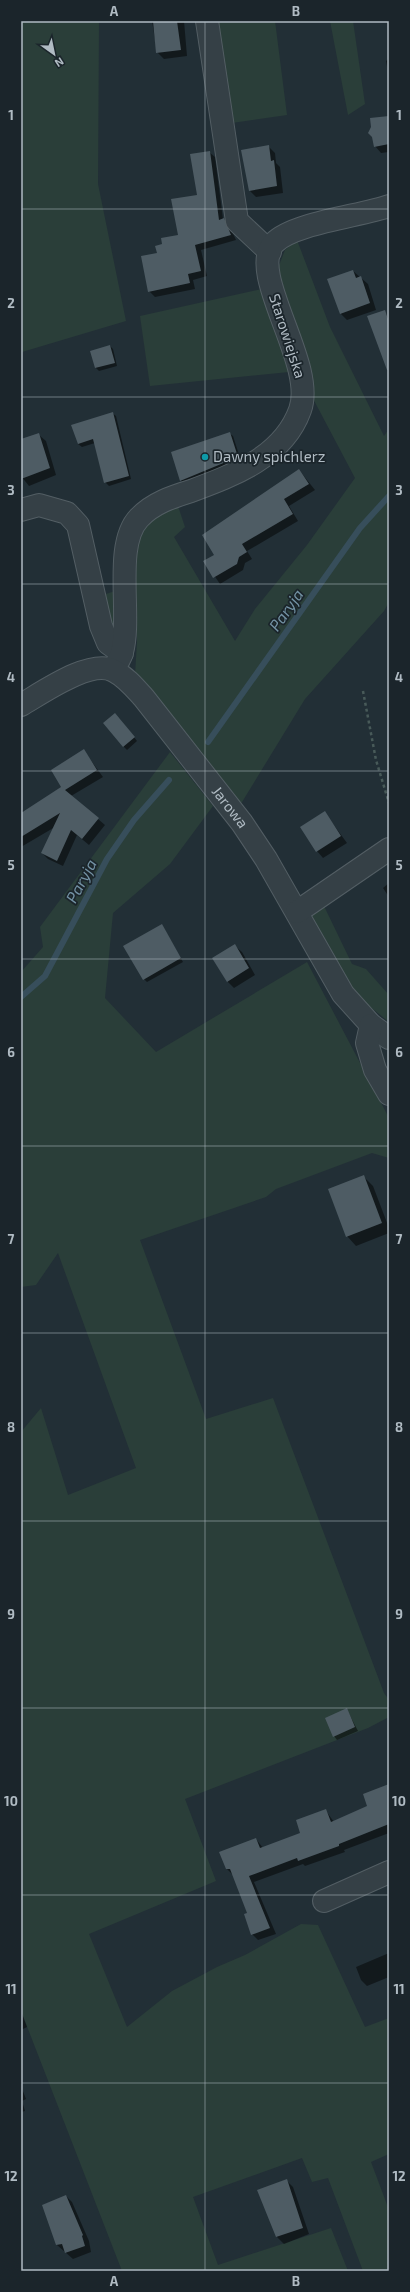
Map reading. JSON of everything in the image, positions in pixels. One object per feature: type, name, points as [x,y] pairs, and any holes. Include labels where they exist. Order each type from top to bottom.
[{"type":"street","points":[[207,21],[237,221],[270,252],[273,244],[285,235],[389,206]]},
{"type":"street","name":"Starowiejska","points":[[118,662],[125,629],[126,549],[130,532],[138,519],[150,507],[166,499],[235,475],[255,462],[277,446],[300,409],[303,388],[300,368],[268,277],[268,260],[270,252]]},
{"type":"street","name":"Jarowa","points":[[21,510],[39,506],[46,507],[67,513],[78,525],[101,626],[127,680],[144,698],[222,796],[266,859],[344,994],[370,1025],[389,1038]]},
{"type":"street","points":[[21,705],[78,673],[118,662]]},
{"type":"street","points":[[297,912],[389,849]]},
{"type":"street","points":[[370,1025],[367,1043],[376,1070],[389,1094]]},
{"type":"street","points":[[324,1901],[389,1872]]},
{"type":"path","points":[[363,691],[376,760],[389,803]]},
{"type":"green space","points":[[21,21],[99,21],[98,184],[126,321],[22,352]]},
{"type":"green space","points":[[213,21],[275,21],[287,115],[225,124]]},
{"type":"green space","points":[[330,21],[353,21],[365,104],[348,115]]},
{"type":"green space","points":[[297,240],[330,327],[384,436],[389,429],[389,602],[384,611],[305,699],[239,807],[135,675],[137,642],[135,545],[147,521],[177,503],[185,527],[174,537],[235,641],[255,609],[307,545],[355,478],[309,391],[276,273],[285,250]]},
{"type":"green space","points":[[262,289],[289,372],[150,386],[140,316]]},
{"type":"green space","points":[[118,590],[116,641],[103,595]]},
{"type":"green space","points":[[170,752],[213,806],[170,864],[113,913],[105,998],[156,1052],[307,962],[389,1118],[389,1158],[372,1153],[276,1189],[266,1197],[140,1240],[206,1419],[273,1398],[384,1693],[389,1700],[389,1717],[368,1728],[185,1799],[216,1881],[89,1934],[127,2027],[172,1991],[217,1967],[245,1955],[301,1924],[318,1925],[365,2027],[389,2018],[389,2154],[371,2162],[389,2210],[389,2271],[363,2271],[328,2178],[312,2182],[302,2158],[193,2197],[218,2265],[331,2228],[348,2271],[122,2271],[21,2011],[21,1432],[41,1408],[68,1495],[136,1468],[58,1253],[36,1285],[21,1287],[21,972],[43,947],[40,927]]},
{"type":"green space","points":[[323,904],[352,964],[366,969],[389,995],[389,1022],[364,1002],[340,973],[307,912]]},
{"type":"building","points":[[153,21],[177,21],[181,50],[156,53]]},
{"type":"building","points":[[389,116],[389,144],[374,147],[372,137],[368,133],[371,127],[370,118]]},
{"type":"building","points":[[269,145],[271,161],[274,160],[277,186],[249,191],[241,150]]},
{"type":"building","points":[[210,151],[219,220],[224,218],[231,235],[195,245],[201,271],[188,274],[190,283],[148,292],[141,256],[157,253],[155,246],[162,244],[161,238],[178,235],[171,199],[197,195],[190,154]]},
{"type":"building","points":[[353,270],[356,278],[361,276],[370,303],[340,314],[327,279]]},
{"type":"building","points":[[385,310],[389,322],[389,370],[387,370],[367,316]]},
{"type":"building","points":[[110,345],[115,363],[95,368],[90,351]]},
{"type":"building","points":[[113,412],[129,476],[104,483],[93,439],[78,444],[71,425]]},
{"type":"building","name":"Dawny spichlerz","points":[[230,432],[238,457],[180,481],[171,452]]},
{"type":"building","points":[[39,433],[50,468],[21,479],[21,439]]},
{"type":"building","points":[[299,469],[309,484],[284,499],[293,514],[242,544],[247,552],[239,557],[237,564],[213,578],[203,561],[214,555],[202,535]]},
{"type":"building","points":[[115,713],[135,737],[123,747],[103,723]]},
{"type":"building","points":[[84,749],[97,770],[65,790],[99,818],[82,839],[71,830],[57,861],[41,853],[60,813],[21,837],[21,813],[61,787],[51,770]]},
{"type":"building","points":[[325,811],[341,836],[316,852],[300,827]]},
{"type":"building","points":[[162,924],[181,958],[143,980],[123,946]]},
{"type":"building","points":[[235,944],[249,968],[227,982],[212,958]]},
{"type":"building","points":[[364,1175],[382,1223],[346,1237],[328,1189]]},
{"type":"building","points":[[347,1708],[355,1727],[333,1737],[325,1718]]},
{"type":"building","points":[[389,1784],[389,1824],[339,1844],[339,1846],[298,1861],[297,1858],[249,1876],[270,1928],[251,1935],[244,1914],[247,1913],[230,1869],[226,1869],[219,1852],[256,1838],[260,1848],[300,1833],[296,1820],[326,1809],[331,1822],[367,1806],[363,1794]]},
{"type":"building","points":[[287,2179],[303,2228],[276,2237],[257,2190]]},
{"type":"building","points":[[66,2195],[83,2235],[85,2246],[65,2253],[62,2244],[56,2245],[42,2205]]},
{"type":"waterway","name":"Paryja","points":[[208,742],[360,528],[389,496]]},
{"type":"waterway","name":"Paryja","points":[[21,997],[45,976],[107,859],[134,820],[169,780]]},
{"type":"place","name":"Dawny spichlerz","points":[[205,457]]}]
